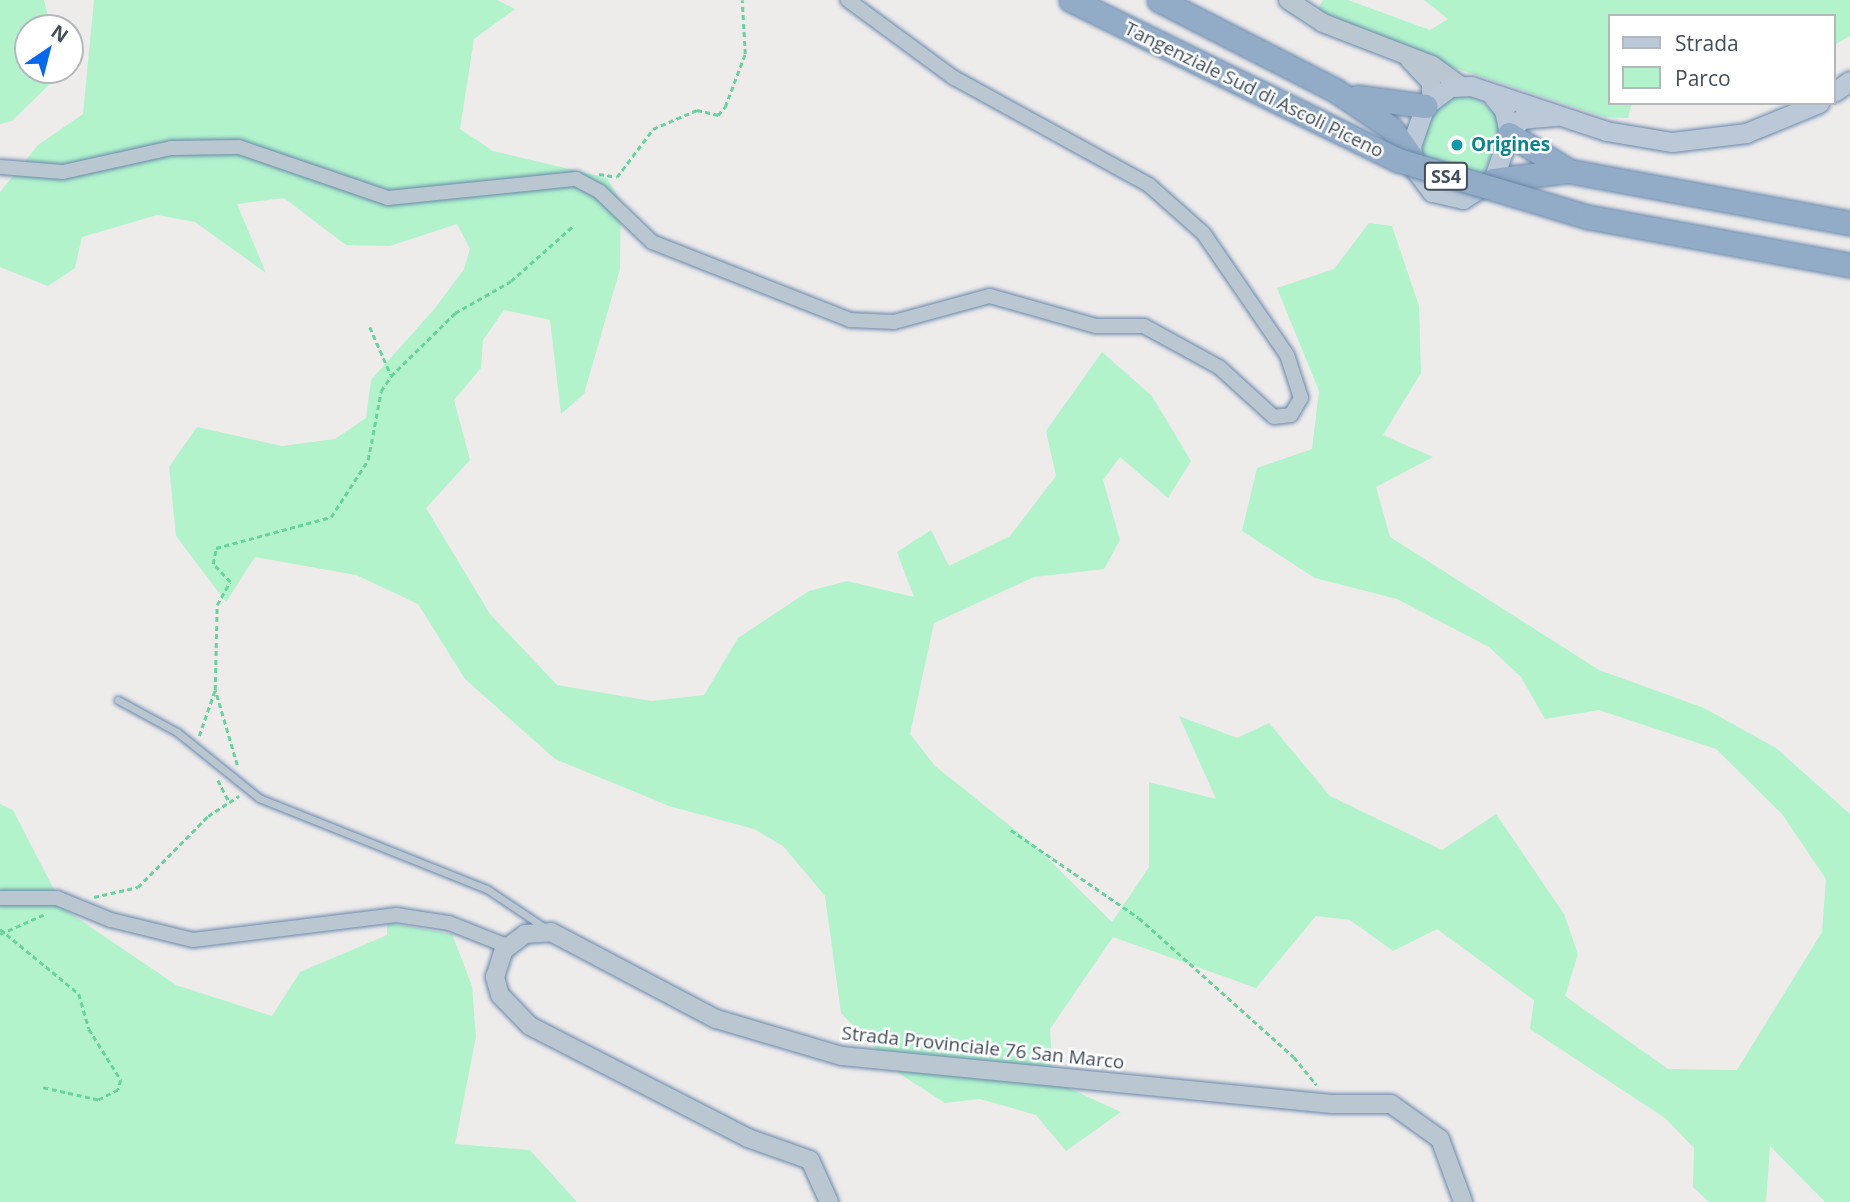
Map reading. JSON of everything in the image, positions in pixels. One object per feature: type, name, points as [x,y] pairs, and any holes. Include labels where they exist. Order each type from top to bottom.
[{"type":"highway","name":"Tangenziale Sud di Ascoli Piceno","points":[[1071,0],[1398,160],[1588,217],[1850,265]]},
{"type":"highway","points":[[1159,0],[1335,90],[1391,128],[1410,157]]},
{"type":"highway","points":[[1335,90],[1378,104],[1428,102]]},
{"type":"highway","points":[[1509,135],[1569,171]]},
{"type":"highway","points":[[1493,180],[1569,171],[1850,223]]},
{"type":"main road","points":[[1562,117],[1537,103],[1460,85],[1428,102],[1410,157],[1417,177],[1442,197],[1474,196],[1493,180],[1509,135],[1530,117],[1562,117],[1672,142],[1746,133],[1814,105]]},
{"type":"main road","points":[[1491,94],[1504,110],[1509,135]]},
{"type":"street","points":[[0,167],[63,172],[171,148],[239,147],[388,198],[576,179],[600,192],[652,242],[850,320],[894,322],[990,296],[1096,326],[1144,326],[1219,367],[1275,417],[1291,415],[1301,398],[1287,355],[1203,233],[1149,185],[954,78],[848,0]]},
{"type":"street","points":[[1288,0],[1323,23],[1432,65],[1460,85]]},
{"type":"street","points":[[1406,57],[1431,83],[1428,102]]},
{"type":"street","points":[[0,898],[47,895],[71,902],[111,920],[192,940],[396,915],[449,923],[507,946]]},
{"type":"street","points":[[551,932],[525,934],[507,946],[496,986],[504,1003],[530,1026],[748,1138],[810,1160],[829,1202]]},
{"type":"street","name":"Strada Provinciale 76 San Marco","points":[[551,932],[716,1019],[842,1056],[1332,1104],[1391,1104],[1440,1139],[1463,1202]]},
{"type":"lane","points":[[118,700],[197,748],[246,788],[402,860],[487,889],[551,932]]},
{"type":"path","points":[[593,173],[617,177],[653,129],[697,110],[718,115],[725,107],[746,54],[742,0]]},
{"type":"path","points":[[197,748],[215,691],[217,605],[230,582],[212,565],[216,548],[331,517],[368,460],[381,391],[391,376],[437,338],[455,313],[511,281],[574,225]]},
{"type":"path","points":[[370,327],[391,376]]},
{"type":"path","points":[[0,934],[71,902],[138,887],[208,816],[246,788],[215,691]]},
{"type":"path","points":[[1011,830],[1139,918],[1294,1057],[1332,1104]]},
{"type":"path","points":[[0,929],[6,931],[79,994],[89,1029],[121,1080],[118,1090],[99,1100],[40,1087]]},
{"type":"green space","points":[[0,0],[44,0],[48,14],[14,14],[14,84],[50,84],[12,121],[0,124]]},
{"type":"green space","points":[[94,0],[497,0],[515,9],[474,39],[460,129],[493,151],[607,178],[621,201],[620,269],[584,394],[561,414],[550,320],[504,310],[483,340],[481,368],[454,400],[470,460],[426,508],[490,614],[557,685],[651,701],[704,695],[738,638],[809,591],[847,581],[914,597],[897,552],[931,530],[949,566],[1010,536],[1056,476],[1046,431],[1102,352],[1152,396],[1191,461],[1168,498],[1120,457],[1103,480],[1120,540],[1104,569],[1034,577],[934,623],[910,734],[935,766],[1034,845],[1112,922],[1149,867],[1149,782],[1216,799],[1179,716],[1237,738],[1269,723],[1330,796],[1442,850],[1496,814],[1564,914],[1578,954],[1565,996],[1668,1069],[1737,1070],[1822,932],[1826,879],[1782,814],[1716,749],[1599,710],[1545,719],[1521,677],[1489,647],[1397,599],[1315,578],[1242,531],[1257,468],[1312,449],[1319,391],[1277,288],[1334,269],[1369,223],[1392,226],[1419,306],[1421,373],[1383,435],[1433,457],[1376,487],[1390,537],[1599,670],[1704,708],[1776,748],[1850,814],[1850,1202],[1825,1202],[1770,1146],[1766,1202],[1709,1202],[1693,1187],[1694,1148],[1665,1118],[1530,1029],[1534,1000],[1437,929],[1393,951],[1350,920],[1316,916],[1256,988],[1113,937],[1050,1029],[1053,1081],[1121,1112],[1066,1151],[1036,1115],[980,1099],[945,1103],[900,1074],[841,1013],[825,896],[783,846],[754,829],[669,806],[555,759],[465,679],[418,604],[356,575],[255,557],[226,602],[176,536],[169,467],[197,427],[282,446],[335,439],[366,418],[371,380],[436,307],[464,269],[470,249],[457,224],[390,246],[346,245],[284,198],[237,204],[266,273],[195,222],[157,215],[82,237],[75,268],[48,286],[0,267],[0,192],[38,145],[83,114]]},
{"type":"green space","points":[[1323,0],[1348,0],[1430,30],[1448,19],[1424,0],[1850,0],[1850,36],[1836,44],[1836,14],[1608,14],[1608,105],[1631,105],[1628,118],[1605,117],[1340,31],[1318,8]]},
{"type":"green space","points":[[1451,96],[1477,98],[1497,116],[1500,136],[1479,183],[1418,154],[1430,113]]},
{"type":"green space","points":[[0,804],[13,810],[64,909],[176,985],[272,1016],[300,972],[387,935],[387,923],[452,934],[472,986],[476,1037],[455,1144],[530,1150],[577,1202],[0,1202]]},
{"type":"place","name":"Origines","points":[[1457,145]]}]
